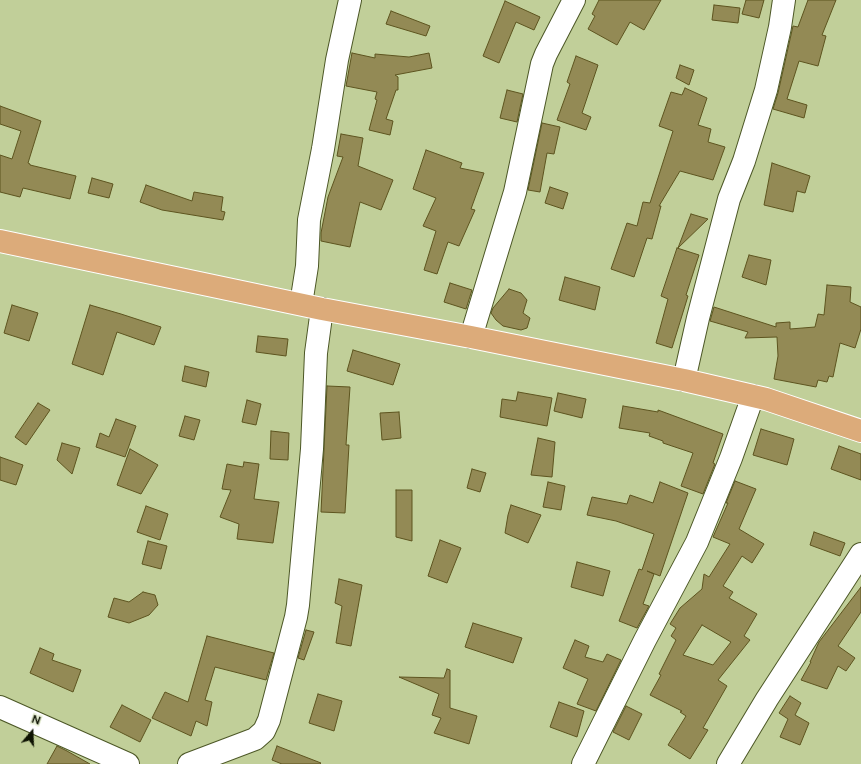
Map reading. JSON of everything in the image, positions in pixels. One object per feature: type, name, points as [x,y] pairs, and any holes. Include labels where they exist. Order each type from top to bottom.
[{"type":"main road","points":[[0,241],[322,309],[471,337],[684,380],[754,396],[861,431]]},
{"type":"street","points":[[301,304],[307,266],[309,220],[323,149],[337,60],[350,0]]},
{"type":"street","points":[[471,337],[514,192],[542,64],[574,0]]},
{"type":"street","points":[[684,380],[698,318],[729,199],[744,161],[766,90],[780,28],[784,0]]},
{"type":"street","points":[[189,764],[256,739],[264,731],[269,720],[298,605],[312,449],[316,353],[322,309]]},
{"type":"street","points":[[583,764],[696,542],[731,458],[754,396]]},
{"type":"street","points":[[728,764],[861,554]]},
{"type":"street","points":[[0,707],[128,764]]},
{"type":"building","points":[[599,0],[661,0],[644,30],[630,22],[617,45],[588,29],[595,16],[592,14]]},
{"type":"building","points":[[746,0],[764,0],[759,18],[742,14]]},
{"type":"building","points":[[808,0],[836,0],[822,35],[826,36],[818,66],[799,61],[787,99],[807,105],[804,118],[773,109],[793,26],[798,27]]},
{"type":"building","points":[[505,1],[540,17],[534,30],[516,22],[499,63],[483,56]]},
{"type":"building","points":[[714,5],[740,8],[738,23],[712,20]]},
{"type":"building","points":[[391,11],[430,26],[426,36],[386,24]]},
{"type":"building","points":[[352,53],[375,58],[375,54],[409,57],[429,53],[432,68],[395,75],[398,77],[398,90],[396,90],[386,119],[393,121],[390,135],[369,130],[377,100],[375,99],[377,92],[346,86]]},
{"type":"building","points":[[576,56],[598,65],[582,113],[591,117],[586,130],[557,120],[570,84],[567,82]]},
{"type":"building","points":[[680,65],[694,70],[689,85],[676,78]]},
{"type":"building","points":[[685,88],[707,98],[698,125],[711,129],[708,142],[725,147],[713,180],[680,171],[659,206],[661,206],[652,239],[647,238],[634,277],[611,269],[627,223],[637,226],[643,202],[650,203],[673,131],[659,126],[671,92],[682,95]]},
{"type":"building","points":[[507,90],[523,94],[517,122],[500,118]]},
{"type":"building","points":[[0,106],[41,121],[28,163],[30,165],[76,176],[70,199],[23,188],[20,197],[0,192],[0,155],[12,159],[21,131],[0,124]]},
{"type":"building","points":[[542,123],[560,127],[554,154],[547,153],[540,192],[528,190]]},
{"type":"building","points":[[341,134],[363,138],[358,166],[393,180],[381,210],[360,202],[350,247],[321,241],[321,233],[328,197],[343,157],[337,156]]},
{"type":"building","points":[[426,150],[462,163],[460,168],[484,173],[471,209],[475,210],[459,246],[448,242],[437,274],[424,270],[436,231],[423,226],[436,198],[413,189]]},
{"type":"building","points":[[772,163],[810,176],[805,193],[797,191],[793,212],[764,205]]},
{"type":"building","points":[[92,178],[113,184],[109,198],[88,193]]},
{"type":"building","points":[[146,185],[192,201],[194,192],[223,197],[221,211],[225,212],[223,220],[162,210],[140,202]]},
{"type":"building","points":[[550,187],[568,193],[563,209],[545,203]]},
{"type":"building","points":[[691,214],[708,219],[678,248]]},
{"type":"building","points":[[677,248],[699,255],[686,295],[688,296],[672,348],[656,343],[668,299],[661,296]]},
{"type":"building","points":[[749,255],[771,260],[766,285],[742,277]]},
{"type":"building","points":[[565,277],[600,287],[595,310],[559,300]]},
{"type":"building","points":[[450,283],[472,290],[466,309],[444,302]]},
{"type":"building","points":[[827,285],[851,287],[850,302],[861,307],[861,329],[855,348],[840,343],[833,377],[829,376],[827,382],[818,380],[816,387],[774,379],[778,356],[777,337],[745,338],[748,332],[710,321],[714,307],[776,327],[776,323],[790,322],[790,329],[815,327],[818,314],[824,315]]},
{"type":"building","points":[[509,289],[521,293],[527,300],[523,313],[530,318],[527,328],[521,330],[503,326],[491,313],[493,308]]},
{"type":"building","points":[[12,305],[38,313],[29,341],[4,333]]},
{"type":"building","points":[[90,305],[161,327],[154,345],[117,332],[103,375],[72,364]]},
{"type":"building","points":[[258,336],[288,339],[286,356],[256,352]]},
{"type":"building","points":[[353,350],[400,364],[393,385],[347,371]]},
{"type":"building","points":[[185,366],[209,372],[206,387],[182,381]]},
{"type":"building","points":[[327,386],[350,387],[346,445],[349,445],[345,513],[321,512]]},
{"type":"building","points":[[518,392],[552,398],[547,426],[500,417],[502,399],[516,401]]},
{"type":"building","points":[[558,393],[586,399],[582,418],[554,411]]},
{"type":"building","points":[[247,400],[261,404],[256,425],[242,422]]},
{"type":"building","points":[[38,403],[50,410],[26,445],[15,437]]},
{"type":"building","points":[[623,406],[658,412],[658,410],[723,434],[713,463],[715,464],[703,494],[681,486],[693,453],[663,443],[663,441],[649,436],[650,433],[619,428]]},
{"type":"building","points":[[399,412],[401,438],[382,440],[380,413]]},
{"type":"building","points":[[185,416],[200,420],[194,440],[179,436]]},
{"type":"building","points":[[116,419],[136,426],[125,457],[96,447],[100,433],[109,437]]},
{"type":"building","points":[[761,429],[794,439],[787,465],[753,455]]},
{"type":"building","points":[[271,431],[289,433],[288,460],[270,459]]},
{"type":"building","points":[[538,438],[555,442],[552,477],[531,475]]},
{"type":"building","points":[[62,443],[80,448],[72,474],[57,460]]},
{"type":"building","points":[[839,446],[861,454],[861,480],[831,469]]},
{"type":"building","points":[[130,449],[158,465],[141,494],[117,485]]},
{"type":"building","points":[[0,457],[23,465],[16,485],[0,480]]},
{"type":"building","points":[[244,462],[259,464],[254,499],[279,502],[273,543],[237,539],[239,524],[220,517],[231,490],[222,489],[227,464],[243,467]]},
{"type":"building","points":[[472,469],[486,473],[480,492],[467,488]]},
{"type":"building","points":[[735,481],[756,489],[739,529],[764,544],[752,563],[742,556],[723,586],[733,592],[729,598],[757,614],[744,636],[750,640],[718,680],[727,686],[703,728],[708,730],[690,759],[668,745],[686,716],[680,712],[682,711],[650,695],[661,675],[659,674],[676,640],[671,636],[676,628],[670,624],[680,608],[702,589],[704,574],[709,577],[730,544],[713,537],[728,503],[726,503]],"holes":[[[702,625],[731,642],[713,665],[683,655]]]},
{"type":"building","points":[[548,482],[565,486],[561,510],[543,507]]},
{"type":"building","points":[[660,482],[688,493],[660,576],[647,571],[654,574],[643,604],[649,606],[637,628],[619,621],[639,569],[642,570],[654,534],[616,521],[587,515],[592,497],[627,504],[630,495],[653,503]]},
{"type":"building","points":[[396,490],[412,490],[412,541],[396,537]]},
{"type":"building","points":[[511,505],[541,515],[528,543],[505,533]]},
{"type":"building","points":[[146,506],[168,514],[160,540],[137,532]]},
{"type":"building","points":[[814,532],[845,543],[840,556],[810,545]]},
{"type":"building","points":[[440,540],[461,548],[447,583],[428,576]]},
{"type":"building","points":[[148,541],[167,546],[161,569],[142,564]]},
{"type":"building","points":[[577,562],[610,571],[603,596],[571,587]]},
{"type":"building","points":[[339,579],[362,585],[351,646],[336,643],[342,606],[335,603]]},
{"type":"building","points":[[861,587],[861,612],[838,646],[855,658],[846,671],[838,666],[827,689],[801,680],[811,662],[819,642]]},
{"type":"building","points":[[143,592],[155,595],[158,605],[149,615],[129,623],[108,617],[114,598],[129,602]]},
{"type":"building","points":[[473,623],[522,638],[513,663],[465,647]]},
{"type":"building","points":[[306,630],[314,632],[304,660],[298,658]]},
{"type":"building","points":[[207,636],[274,653],[266,680],[215,667],[205,700],[212,702],[207,726],[196,721],[191,736],[152,718],[165,692],[188,702]]},
{"type":"building","points":[[575,640],[589,646],[585,657],[603,662],[607,654],[621,660],[596,711],[577,704],[588,679],[563,668]]},
{"type":"building","points":[[40,648],[54,654],[52,660],[81,670],[73,692],[30,673]]},
{"type":"building","points":[[447,669],[450,670],[450,708],[477,716],[469,744],[434,733],[441,718],[432,715],[439,694],[399,677],[444,678]]},
{"type":"building","points":[[318,694],[342,701],[334,731],[309,723]]},
{"type":"building","points":[[790,696],[801,703],[795,715],[809,723],[800,745],[780,737],[788,719],[779,713]]},
{"type":"building","points":[[559,702],[584,711],[577,737],[550,727]]},
{"type":"building","points":[[122,705],[151,720],[140,742],[110,727]]},
{"type":"building","points":[[626,706],[642,714],[629,740],[613,732]]},
{"type":"building","points":[[57,746],[67,751],[90,764],[47,764]]},
{"type":"building","points":[[277,746],[321,763],[282,764],[272,760]]}]
